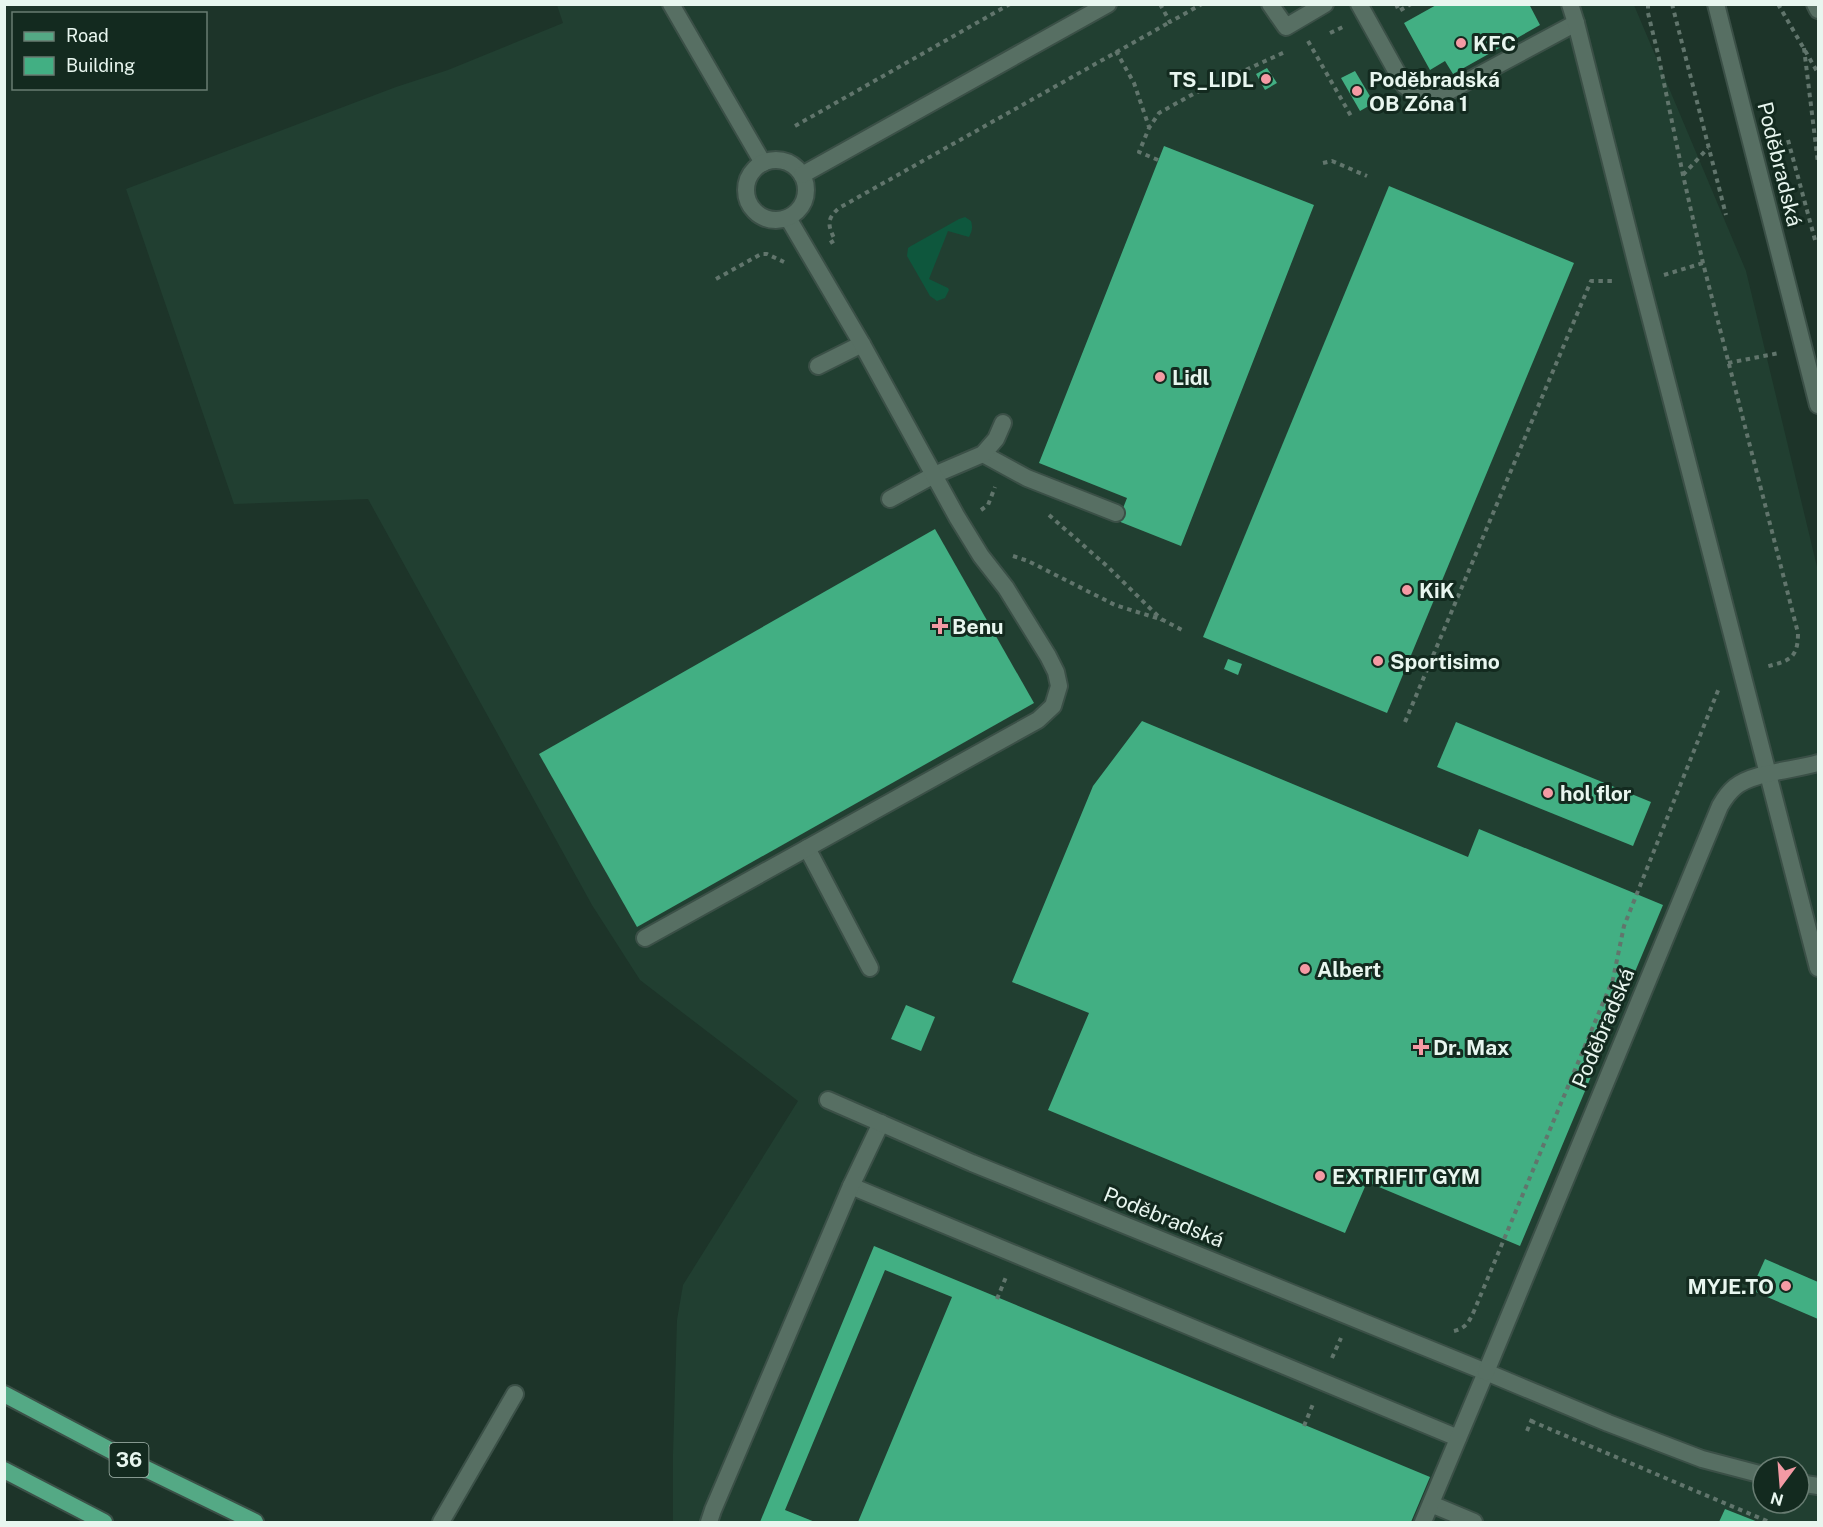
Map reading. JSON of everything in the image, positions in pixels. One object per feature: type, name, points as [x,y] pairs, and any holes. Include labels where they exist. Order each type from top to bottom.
[{"type":"main road","name":"36","points":[[4,1394],[140,1466],[255,1522]]},
{"type":"main road","points":[[4,1470],[104,1522]]},
{"type":"street","points":[[671,4],[764,163]]},
{"type":"street","points":[[802,175],[1108,4]]},
{"type":"street","points":[[1270,4],[1286,27],[1325,4]]},
{"type":"street","points":[[1570,4],[1818,968]]},
{"type":"street","name":"Poděbradská","points":[[1716,4],[1818,405]]},
{"type":"street","points":[[1815,4],[1818,10]]},
{"type":"street","points":[[1362,11],[1404,85],[1418,96],[1431,98],[1440,96],[1576,23]]},
{"type":"street","points":[[772,160],[790,163],[802,175],[806,185],[803,205],[788,218],[771,220],[756,212],[750,205],[746,186],[755,168],[772,160]]},
{"type":"street","points":[[645,938],[1038,720],[1053,706],[1059,686],[1056,672],[1048,656],[1006,588],[957,517],[862,344],[788,218]]},
{"type":"street","points":[[818,366],[862,344]]},
{"type":"street","points":[[890,499],[934,475],[983,454],[996,439],[1003,423]]},
{"type":"street","points":[[983,454],[1027,478],[1116,513]]},
{"type":"street","name":"Poděbradská","points":[[1486,1372],[1720,806],[1733,788],[1741,783],[1818,763]]},
{"type":"street","points":[[807,848],[870,968]]},
{"type":"street","name":"Poděbradská","points":[[828,1100],[972,1163],[1608,1423],[1702,1459],[1751,1473]]},
{"type":"street","points":[[709,1522],[851,1186],[881,1123]]},
{"type":"street","points":[[851,1186],[1458,1438]]},
{"type":"street","points":[[1423,1522],[1486,1372]]},
{"type":"street","points":[[441,1522],[515,1394]]},
{"type":"street","points":[[1431,1504],[1474,1522]]},
{"type":"path","points":[[795,126],[1010,4]]},
{"type":"path","points":[[1160,4],[1170,22]]},
{"type":"path","points":[[810,256],[835,240],[829,223],[831,215],[839,208],[1202,4]]},
{"type":"path","points":[[1396,4],[1399,11],[1411,4]]},
{"type":"path","points":[[1672,4],[1726,215]]},
{"type":"path","points":[[1778,4],[1818,73]]},
{"type":"path","points":[[1328,34],[1362,11]]},
{"type":"path","points":[[1297,21],[1351,116]]},
{"type":"path","points":[[1298,46],[1318,38]]},
{"type":"path","points":[[1804,48],[1818,163]]},
{"type":"path","points":[[1116,51],[1134,83],[1149,128]]},
{"type":"path","points":[[1158,160],[1139,152],[1149,128],[1159,113],[1288,51]]},
{"type":"path","points":[[1788,140],[1815,240],[1818,240]]},
{"type":"path","points":[[1683,175],[1708,148]]},
{"type":"path","points":[[1323,163],[1332,160],[1367,176]]},
{"type":"path","points":[[1405,722],[1592,281],[1623,280]]},
{"type":"path","points":[[1728,363],[1804,348]]},
{"type":"path","points":[[1027,478],[1031,499],[1116,574],[1163,620]]},
{"type":"path","points":[[980,511],[988,505],[997,483]]},
{"type":"path","points":[[978,550],[1008,554],[1028,561],[1115,605],[1163,620],[1182,630]]},
{"type":"path","points":[[1450,1331],[1463,1328],[1474,1311],[1613,979],[1624,926]]},
{"type":"path","points":[[1532,1421],[1769,1522]]},
{"type":"shaded area","points":[[557,5],[1634,5],[1746,271],[1818,571],[1818,1522],[673,1522],[677,1320],[683,1285],[798,1101],[640,980],[592,905],[368,499],[234,504],[126,189],[396,87],[448,70],[563,23]]},
{"type":"green space","points":[[965,217],[972,223],[969,237],[948,231],[929,279],[949,290],[945,298],[937,301],[930,296],[907,256],[908,248]]},
{"type":"building","name":"KFC","points":[[1438,4],[1529,4],[1540,25],[1453,74],[1445,61],[1430,70],[1404,23]]},
{"type":"building","name":"TS_LIDL","points":[[1267,68],[1277,83],[1265,90],[1256,74]]},
{"type":"building","name":"Poděbradská OB Zóna 1","points":[[1355,71],[1374,103],[1360,111],[1341,78]]},
{"type":"building","name":"Lidl","points":[[1164,146],[1314,205],[1181,546],[1118,521],[1127,498],[1039,463]]},
{"type":"building","points":[[1389,186],[1574,263],[1387,713],[1203,637]]},
{"type":"building","points":[[935,529],[1034,703],[637,927],[539,754]]},
{"type":"building","points":[[1228,659],[1242,664],[1238,675],[1224,669]]},
{"type":"building","name":"Albert","points":[[1142,721],[1468,857],[1479,829],[1663,905],[1520,1246],[1367,1182],[1345,1233],[1048,1110],[1089,1013],[1012,982],[1093,786]]},
{"type":"building","points":[[1456,722],[1651,802],[1633,846],[1437,767]]},
{"type":"building","points":[[906,1005],[935,1017],[921,1051],[891,1039]]},
{"type":"building","points":[[874,1246],[1430,1477],[1411,1522],[858,1522],[952,1297],[885,1270],[785,1510],[815,1522],[760,1522]]},
{"type":"building","name":"MYJE.TO","points":[[1765,1259],[1818,1282],[1818,1319],[1751,1290]]},
{"type":"building","points":[[1725,1509],[1758,1522],[1719,1522]]},
{"type":"place","name":"KFC","points":[[1461,43]]},
{"type":"place","name":"TS_LIDL","points":[[1266,79]]},
{"type":"place","name":"Poděbradská OB Zóna 1","points":[[1357,91]]},
{"type":"place","name":"Lidl","points":[[1160,377]]},
{"type":"place","name":"KiK","points":[[1407,590]]},
{"type":"place","name":"Benu","points":[[940,626]]},
{"type":"place","name":"Sportisimo","points":[[1378,661]]},
{"type":"place","name":"hol flor","points":[[1548,793]]},
{"type":"place","name":"Albert","points":[[1305,969]]},
{"type":"place","name":"Dr. Max","points":[[1421,1047]]},
{"type":"place","name":"EXTRIFIT GYM","points":[[1320,1176]]},
{"type":"place","name":"MYJE.TO","points":[[1786,1286]]}]
